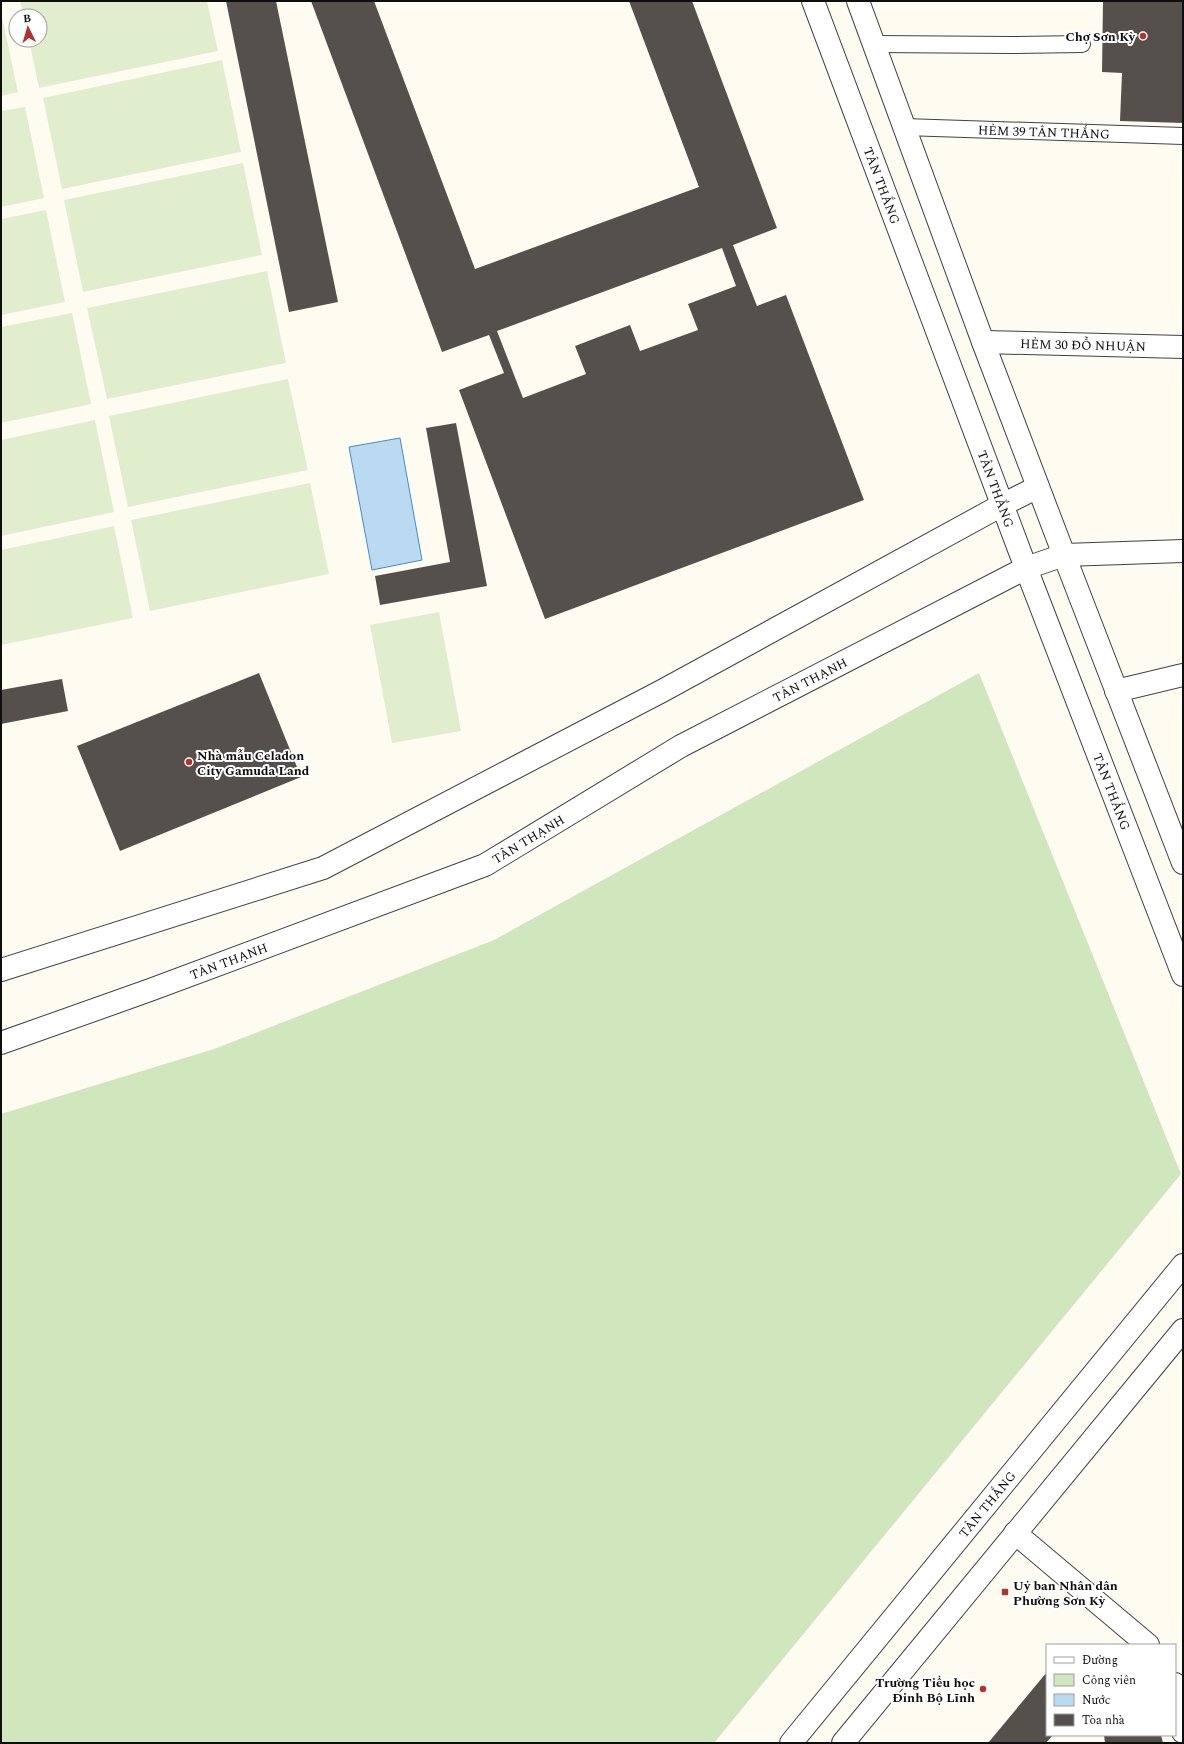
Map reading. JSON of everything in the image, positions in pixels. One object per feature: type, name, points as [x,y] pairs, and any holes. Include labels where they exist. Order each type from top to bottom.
[{"type":"street","name":"TÂN THẮNG","points":[[813,1],[1002,505],[1183,975]]},
{"type":"street","points":[[858,1],[983,342],[1183,863]]},
{"type":"street","name":"HẺM 30 ĐỖ NHUẬN","points":[[983,342],[1183,347]]},
{"type":"street","points":[[1,970],[323,868],[662,691],[1002,505],[1038,487]]},
{"type":"street","name":"TÂN THẠNH","points":[[1,1043],[150,990],[485,865],[681,746],[1026,568],[1064,555],[1183,551]]},
{"type":"street","points":[[1116,691],[1183,675]]},
{"type":"street","name":"TÂN THẮNG","points":[[791,1743],[1183,1265]]},
{"type":"street","points":[[843,1743],[1183,1330]]},
{"type":"street","points":[[1015,1533],[1147,1644]]},
{"type":"street","points":[[1176,1690],[1183,1732]]},
{"type":"lane","points":[[874,44],[1010,46],[1082,44]]},
{"type":"lane","name":"HẺM 39 TÂN THẮNG","points":[[904,127],[1183,136]]},
{"type":"green space","points":[[20,1],[207,1],[218,51],[39,88],[31,48],[48,48],[48,8],[22,8]]},
{"type":"green space","points":[[1,12],[18,92],[1,96]]},
{"type":"green space","points":[[222,60],[241,152],[62,189],[43,98]]},
{"type":"green space","points":[[25,107],[44,198],[1,207],[1,111]]},
{"type":"green space","points":[[243,163],[262,255],[83,292],[64,200]]},
{"type":"green space","points":[[46,210],[65,302],[1,315],[1,219]]},
{"type":"green space","points":[[267,271],[286,363],[107,399],[87,308]]},
{"type":"green space","points":[[72,313],[91,404],[1,423],[1,327]]},
{"type":"green space","points":[[288,379],[308,470],[128,507],[109,416]]},
{"type":"green space","points":[[95,420],[114,512],[1,536],[1,440]]},
{"type":"green space","points":[[310,483],[329,574],[150,611],[131,520]]},
{"type":"green space","points":[[114,526],[133,618],[1,645],[1,550]]},
{"type":"green space","points":[[439,612],[461,731],[392,743],[370,625]]},
{"type":"green space","points":[[979,673],[1181,1174],[714,1743],[1,1743],[1,1114],[214,1049],[494,940]]},
{"type":"water","points":[[400,438],[422,560],[372,570],[349,447]]},
{"type":"building","points":[[226,1],[276,1],[338,302],[289,312]]},
{"type":"building","points":[[311,1],[374,1],[475,269],[699,187],[629,1],[692,1],[777,228],[733,245],[757,306],[786,295],[864,500],[545,619],[459,390],[504,373],[489,335],[442,352]],"holes":[[[722,248],[736,286],[688,304],[698,330],[640,351],[630,325],[575,346],[586,374],[523,398],[497,331]]]},
{"type":"building","name":"Chợ Sơn Kỳ","points":[[1103,1],[1183,1],[1183,123],[1120,121],[1122,73],[1102,72]]},
{"type":"building","points":[[456,423],[487,586],[380,605],[375,576],[450,562],[426,428]]},
{"type":"building","name":"Nhà mẫu Celadon City Gamuda Land","points":[[259,673],[301,777],[120,851],[77,746]]},
{"type":"building","points":[[62,679],[68,711],[1,724],[1,690]]},
{"type":"building","points":[[1046,1673],[1046,1736],[1052,1736],[1046,1743],[988,1743]]},
{"type":"building","points":[[1104,1736],[1161,1736],[1163,1743],[1105,1743]]},
{"type":"place","name":"Chợ Sơn Kỳ","points":[[1143,36]]},
{"type":"place","name":"Nhà mẫu Celadon City Gamuda Land","points":[[189,762]]},
{"type":"place","name":"Uỷ ban Nhân dân Phường Sơn Kỳ","points":[[1005,1592]]},
{"type":"place","name":"Trường Tiểu học Đinh Bộ Lĩnh","points":[[983,1689]]}]
